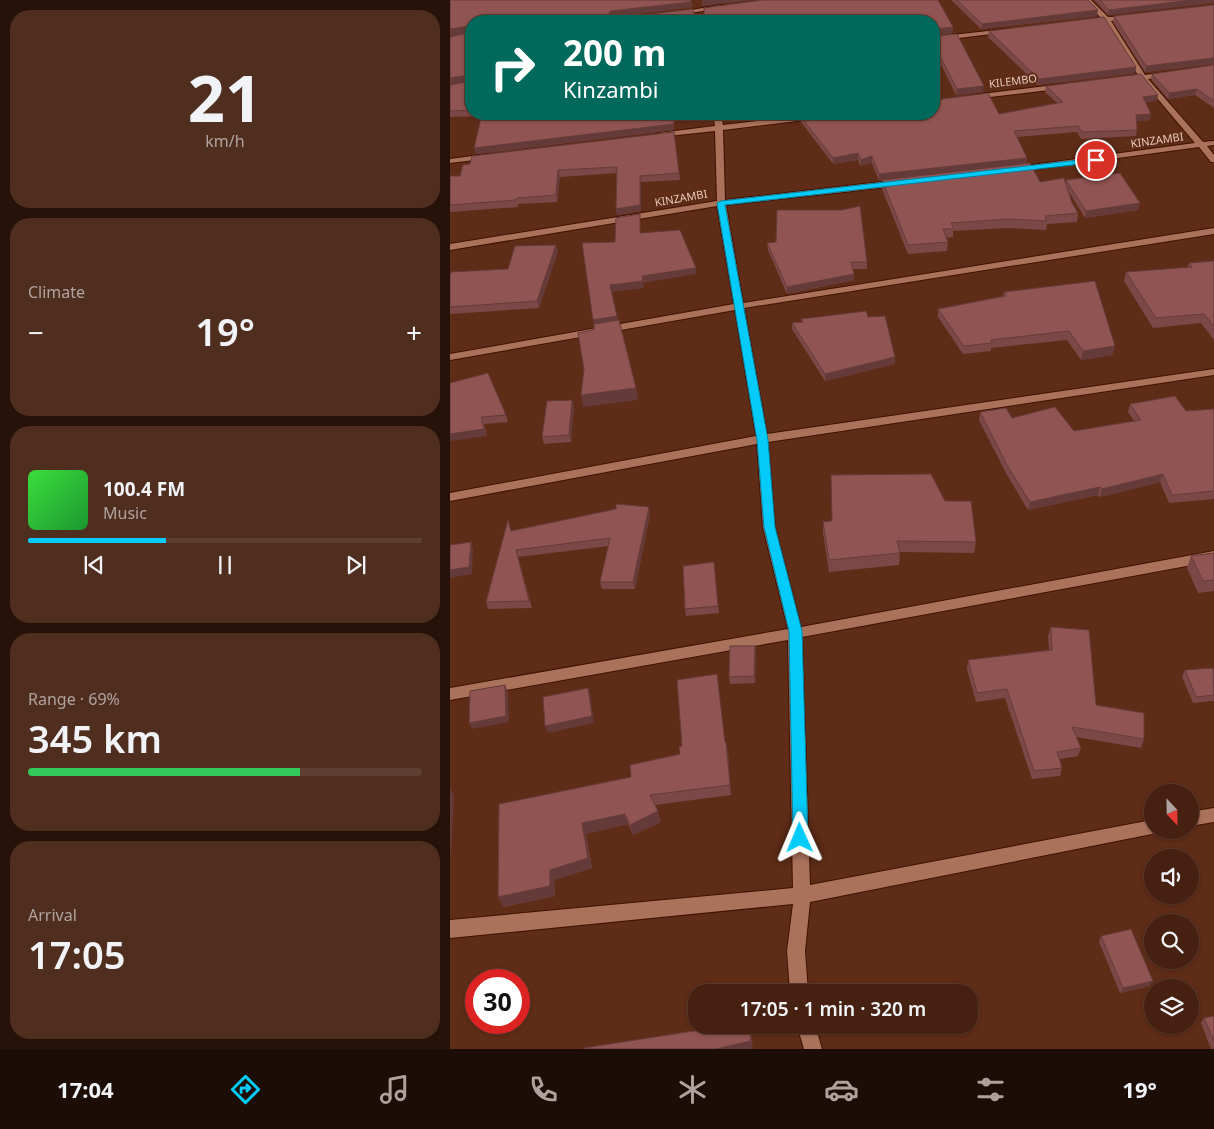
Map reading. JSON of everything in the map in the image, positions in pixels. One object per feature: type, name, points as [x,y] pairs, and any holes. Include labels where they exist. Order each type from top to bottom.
[{"type":"street","points":[[696,0],[698,12]]},
{"type":"street","points":[[1087,0],[1107,20],[1143,77],[1214,160]]},
{"type":"street","points":[[669,14],[698,12],[727,6]]},
{"type":"street","points":[[1078,23],[1136,16]]},
{"type":"street","points":[[940,38],[1010,30]]},
{"type":"street","points":[[1114,80],[1178,72]]},
{"type":"street","name":"KILEMBO","points":[[962,99],[1076,85]]},
{"type":"street","points":[[718,120],[721,203],[762,440],[769,527],[796,631],[802,895],[796,951],[798,984]]},
{"type":"street","points":[[652,136],[787,120]]},
{"type":"street","name":"KINZAMBI","points":[[1012,170],[1214,143]]},
{"type":"street","points":[[450,160],[498,154]]},
{"type":"street","name":"KINZAMBI","points":[[450,247],[721,203],[905,182]]},
{"type":"street","points":[[450,357],[740,306],[1214,231]]},
{"type":"street","points":[[450,497],[762,440],[1214,372]]},
{"type":"street","points":[[450,694],[676,655],[796,631],[1214,556]]},
{"type":"street","points":[[1199,817],[1214,814]]},
{"type":"street","points":[[450,929],[802,895],[1144,828]]},
{"type":"street","points":[[809,1034],[813,1049]]},
{"type":"building","points":[[450,0],[691,0],[691,2],[611,11],[608,15],[465,15],[465,27],[450,29]]},
{"type":"building","points":[[762,0],[938,0],[953,27],[940,28],[940,15],[704,15],[704,8]]},
{"type":"building","points":[[957,0],[1088,0],[1098,10],[982,24]]},
{"type":"building","points":[[1100,0],[1192,0],[1109,10]]},
{"type":"building","points":[[1214,5],[1214,58],[1146,66],[1114,16]]},
{"type":"building","points":[[693,9],[694,15],[642,15]]},
{"type":"building","points":[[1104,17],[1136,67],[1039,79],[989,31]]},
{"type":"building","points":[[465,33],[465,76],[450,78],[450,37]]},
{"type":"building","points":[[957,34],[984,86],[957,89],[940,56],[940,35]]},
{"type":"building","points":[[1214,65],[1214,101],[1197,89],[1169,93],[1152,74]]},
{"type":"building","points":[[1141,74],[1158,95],[1143,97],[1151,114],[1136,115],[1137,130],[1082,132],[1078,126],[1014,131],[1027,158],[879,174],[872,156],[861,160],[858,153],[833,158],[803,120],[940,120],[940,99],[988,93],[999,114],[1063,102],[1046,86]]},
{"type":"building","points":[[465,82],[465,110],[450,111],[450,85]]},
{"type":"building","points":[[481,120],[674,120],[674,124],[474,148]]},
{"type":"building","points":[[674,132],[679,173],[640,176],[640,205],[616,209],[617,167],[558,170],[556,195],[450,205],[450,176],[460,176],[463,165],[470,164],[472,156]]},
{"type":"building","points":[[1030,163],[1040,182],[1064,178],[1072,203],[1078,213],[1045,216],[1047,221],[1009,219],[951,223],[954,229],[943,229],[948,242],[908,245],[882,180]]},
{"type":"building","points":[[1120,173],[1140,203],[1086,211],[1066,180]]},
{"type":"building","points":[[860,206],[867,262],[851,262],[854,274],[787,287],[767,243],[776,242],[777,210],[842,210]]},
{"type":"building","points":[[640,214],[640,233],[680,230],[696,268],[642,276],[643,281],[610,285],[617,316],[593,320],[582,243],[615,242],[616,218]]},
{"type":"building","points":[[556,245],[537,301],[450,307],[451,272],[508,269],[515,246]]},
{"type":"building","points":[[1214,261],[1214,326],[1204,314],[1156,318],[1126,272],[1192,267],[1189,263]]},
{"type":"building","points":[[1095,281],[1115,346],[1083,351],[1069,331],[991,340],[992,343],[964,346],[938,309],[1006,296],[1004,292]]},
{"type":"building","points":[[866,311],[868,317],[885,316],[895,357],[825,374],[792,323],[803,322],[801,319]]},
{"type":"building","points":[[619,320],[636,388],[581,395],[584,369],[578,333],[594,330],[594,324]]},
{"type":"building","points":[[488,373],[506,415],[481,417],[484,429],[450,434],[450,383]]},
{"type":"building","points":[[1175,396],[1186,411],[1214,409],[1214,491],[1172,495],[1163,474],[1102,489],[1100,487],[1030,502],[1008,467],[980,412],[1006,408],[1012,418],[1055,407],[1074,431],[1141,420],[1130,404]]},
{"type":"building","points":[[572,400],[569,435],[542,437],[547,401]]},
{"type":"building","points":[[931,474],[945,501],[971,501],[976,542],[897,541],[900,553],[829,560],[823,522],[832,521],[831,475]]},
{"type":"building","points":[[616,504],[649,507],[633,582],[600,582],[610,538],[516,550],[529,601],[486,602],[508,520],[511,531],[616,509]]},
{"type":"building","points":[[471,542],[469,567],[450,570],[450,545]]},
{"type":"building","points":[[1214,553],[1214,580],[1203,581],[1191,556]]},
{"type":"building","points":[[714,562],[718,606],[685,609],[683,566]]},
{"type":"building","points":[[1051,627],[1089,630],[1096,705],[1144,713],[1144,739],[1072,727],[1081,748],[1057,752],[1062,768],[1034,771],[1007,689],[977,693],[968,660],[1052,650]]},
{"type":"building","points":[[730,646],[755,646],[754,676],[729,677]]},
{"type":"building","points":[[1213,668],[1214,695],[1196,697],[1185,670]]},
{"type":"building","points":[[717,674],[730,785],[650,795],[658,811],[630,825],[625,814],[582,823],[588,858],[550,870],[550,886],[498,897],[499,804],[631,777],[630,765],[680,754],[679,747],[682,746],[677,680]]},
{"type":"building","points":[[505,685],[506,716],[469,723],[470,691]]},
{"type":"building","points":[[588,688],[592,716],[545,726],[543,697]]},
{"type":"building","points":[[1131,929],[1144,960],[1144,969],[1148,969],[1152,979],[1144,979],[1144,983],[1123,988],[1101,936]]},
{"type":"building","points":[[1214,1016],[1214,1041],[1204,1018]]},
{"type":"building","points":[[688,1032],[688,1034],[750,1034],[751,1041],[716,1049],[584,1048]]},
{"type":"route","points":[[800,838],[796,631],[769,527],[762,440],[721,203],[1096,160]]}]
